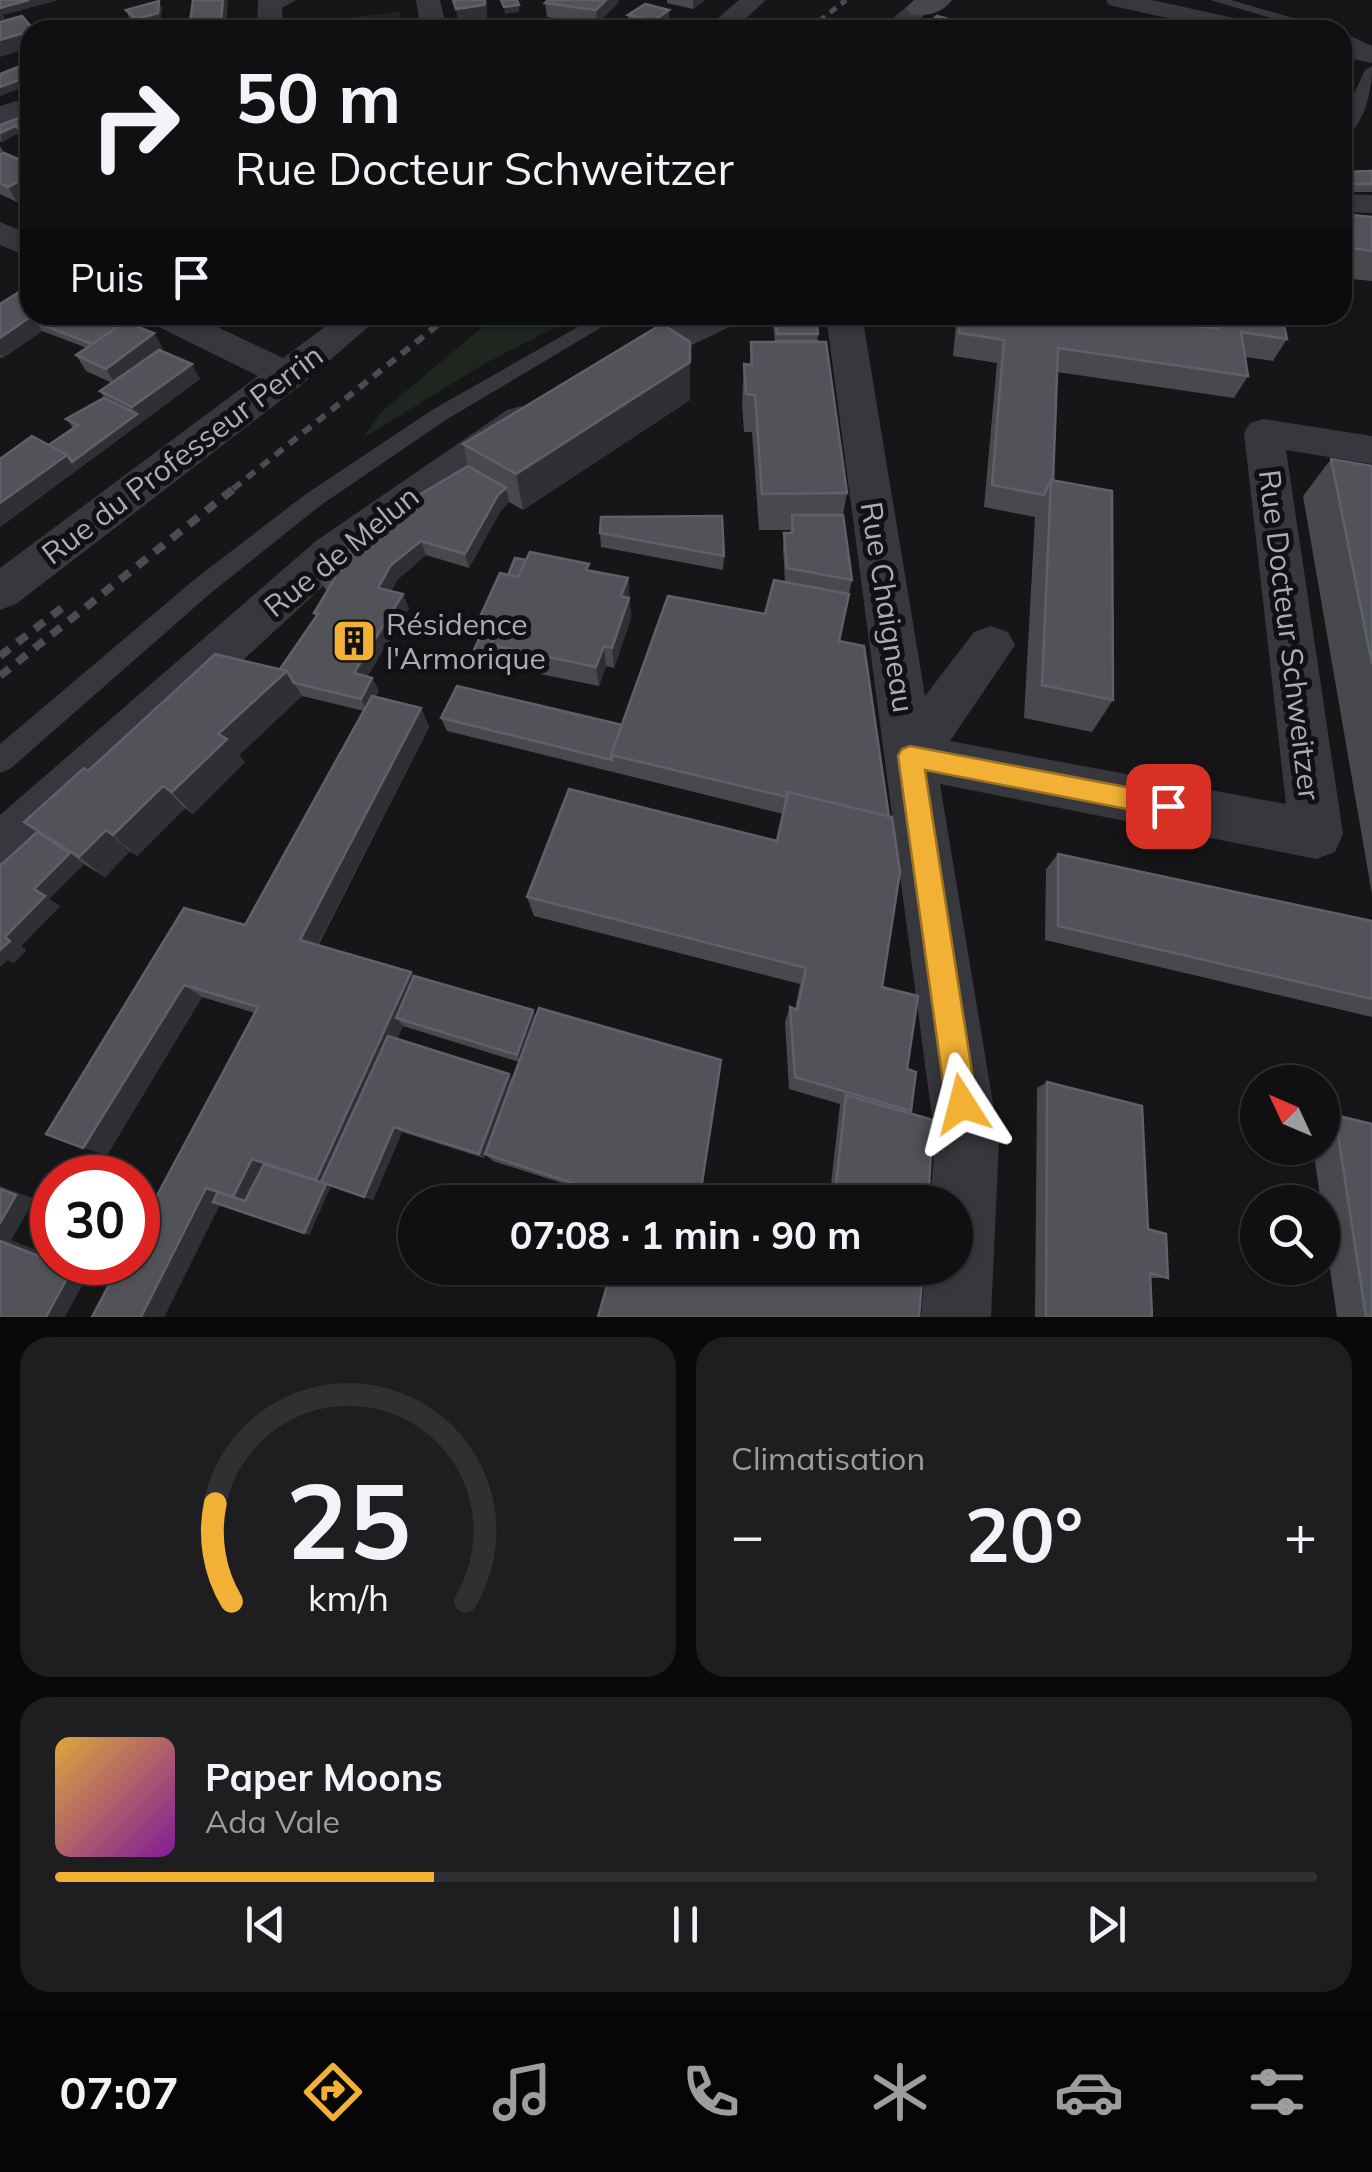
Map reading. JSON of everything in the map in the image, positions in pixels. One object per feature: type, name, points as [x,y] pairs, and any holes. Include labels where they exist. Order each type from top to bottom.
[{"type":"street","points":[[270,20],[269,2],[284,0]]},
{"type":"street","points":[[729,20],[754,0]]},
{"type":"street","points":[[1119,0],[1210,20]]},
{"type":"street","points":[[906,20],[929,3]]},
{"type":"street","points":[[184,325],[288,376]]},
{"type":"street","name":"Rue du Professeur Perrin","points":[[0,592],[352,325]]},
{"type":"street","name":"Rue de Melun","points":[[0,849],[332,553],[415,490],[567,392],[704,325]]},
{"type":"street","name":"Rue Chaigneau","points":[[845,325],[967,1140],[956,1317]]},
{"type":"street","name":"Rue Docteur Schweitzer","points":[[910,756],[1316,834],[1264,432],[1372,450]]},
{"type":"street","points":[[910,756],[991,645]]},
{"type":"lane","points":[[1216,0],[1290,20]]},
{"type":"lane","points":[[1352,117],[1366,93],[1372,70]]},
{"type":"lane","name":"Rue de Melun","points":[[0,761],[288,520],[457,404],[596,325]]},
{"type":"shaded area","points":[[400,12],[402,20],[338,20]]},
{"type":"shaded area","points":[[485,325],[560,325],[486,363],[363,438],[381,412]]},
{"type":"building","points":[[0,0],[29,0],[0,8]]},
{"type":"building","points":[[193,0],[223,0],[221,20],[190,20]]},
{"type":"building","points":[[453,0],[485,0],[484,5],[456,9]]},
{"type":"building","points":[[501,0],[517,0],[519,5],[504,7]]},
{"type":"building","points":[[606,0],[596,10],[545,3]]},
{"type":"building","points":[[159,1],[158,13],[136,19],[126,10]]},
{"type":"building","points":[[645,4],[669,10],[654,20],[628,15]]},
{"type":"building","points":[[22,16],[25,20],[20,20],[20,34],[0,40],[0,22]]},
{"type":"building","points":[[20,66],[20,80],[0,87],[0,74]]},
{"type":"building","points":[[20,118],[20,128],[15,126],[0,133],[0,125]]},
{"type":"building","points":[[0,155],[20,160],[20,180],[8,187],[0,183]]},
{"type":"building","points":[[1372,171],[1372,184],[1352,184],[1352,172]]},
{"type":"building","points":[[1352,215],[1372,217],[1372,251],[1352,248]]},
{"type":"building","points":[[20,291],[20,324],[0,338],[0,304]]},
{"type":"building","points":[[42,325],[119,326],[92,344]]},
{"type":"building","points":[[121,325],[154,333],[106,369],[76,355]]},
{"type":"building","points":[[660,325],[690,342],[690,362],[516,474],[463,444]]},
{"type":"building","points":[[776,325],[817,325],[818,334],[777,334]]},
{"type":"building","points":[[960,325],[1190,325],[1219,329],[1218,325],[1284,325],[1287,339],[1241,332],[1248,376],[1058,348],[1053,481],[1044,495],[992,485],[1004,340],[959,333]]},
{"type":"building","points":[[751,342],[826,342],[847,493],[762,494],[755,395],[746,394],[744,364],[752,365]]},
{"type":"building","points":[[159,350],[192,364],[132,407],[100,391]]},
{"type":"building","points":[[104,398],[137,414],[72,462],[49,445],[78,425],[66,419]]},
{"type":"building","points":[[32,436],[67,455],[0,503],[0,459]]},
{"type":"building","points":[[1331,459],[1372,466],[1372,664]]},
{"type":"building","points":[[468,466],[506,488],[498,495],[465,554],[421,541],[391,565],[378,588],[403,594],[354,673],[372,678],[361,699],[294,683],[287,671],[280,669],[318,614],[314,613],[335,578],[318,575],[414,498]]},
{"type":"building","points":[[1051,480],[1112,491],[1113,700],[1042,685]]},
{"type":"building","points":[[792,515],[843,515],[852,580],[787,568],[784,533],[793,533]]},
{"type":"building","points":[[722,516],[724,556],[600,533],[601,517]]},
{"type":"building","points":[[530,552],[589,564],[586,570],[628,578],[621,596],[629,598],[612,648],[604,646],[596,667],[491,645],[500,623],[479,619],[500,573],[518,577]]},
{"type":"building","points":[[515,558],[526,560],[518,577],[508,575]]},
{"type":"building","points":[[774,580],[849,594],[839,641],[864,646],[889,817],[611,755],[668,596],[765,614]]},
{"type":"building","points":[[482,632],[495,634],[491,645],[493,662],[471,657]]},
{"type":"building","points":[[215,654],[287,671],[218,734],[227,739],[172,792],[163,786],[113,835],[106,830],[79,857],[24,822],[84,768],[88,771]]},
{"type":"building","points":[[457,686],[622,725],[612,760],[441,718]]},
{"type":"building","points":[[372,696],[421,708],[300,940],[411,972],[316,1180],[252,1159],[233,1197],[206,1188],[160,1279],[160,1190],[258,1007],[184,985],[83,1148],[46,1134],[184,908],[245,925]]},
{"type":"building","points":[[569,789],[777,841],[788,792],[892,817],[900,872],[882,987],[918,996],[907,1069],[916,1072],[911,1111],[795,1077],[790,1007],[797,1010],[806,968],[527,897]]},
{"type":"building","points":[[37,832],[70,853],[34,889],[45,896],[5,937],[10,941],[0,950],[0,864]]},
{"type":"building","points":[[1058,854],[1372,921],[1372,999],[1058,926]]},
{"type":"building","points":[[414,976],[533,1010],[517,1055],[396,1018]]},
{"type":"building","points":[[539,1008],[721,1060],[702,1185],[579,1185],[485,1154]]},
{"type":"building","points":[[388,1036],[509,1074],[479,1154],[394,1127],[364,1197],[321,1182]]},
{"type":"building","points":[[1047,1082],[1142,1106],[1148,1229],[1166,1234],[1168,1278],[1150,1273],[1152,1317],[1046,1317]]},
{"type":"building","points":[[846,1095],[933,1120],[929,1185],[836,1185]]},
{"type":"building","points":[[1340,1116],[1372,1124],[1372,1317],[1366,1317],[1340,1148]]},
{"type":"building","points":[[264,1164],[326,1184],[304,1233],[213,1202],[218,1192],[245,1201]]},
{"type":"building","points":[[0,1189],[16,1195],[0,1223]]},
{"type":"building","points":[[0,1241],[30,1253],[30,1285],[63,1285],[46,1317],[0,1317]]},
{"type":"building","points":[[109,1285],[157,1285],[141,1317],[92,1317]]},
{"type":"building","points":[[607,1285],[922,1285],[919,1317],[598,1317]]},
{"type":"railway","points":[[821,20],[846,0]]},
{"type":"railway","points":[[233,489],[438,325]]},
{"type":"railway","points":[[0,676],[236,487]]},
{"type":"railway","points":[[0,656],[67,604]]},
{"type":"place","name":"Résidence l'Armorique","points":[[354,641]]},
{"type":"route","points":[[962,1104],[910,756],[1168,806]]}]
